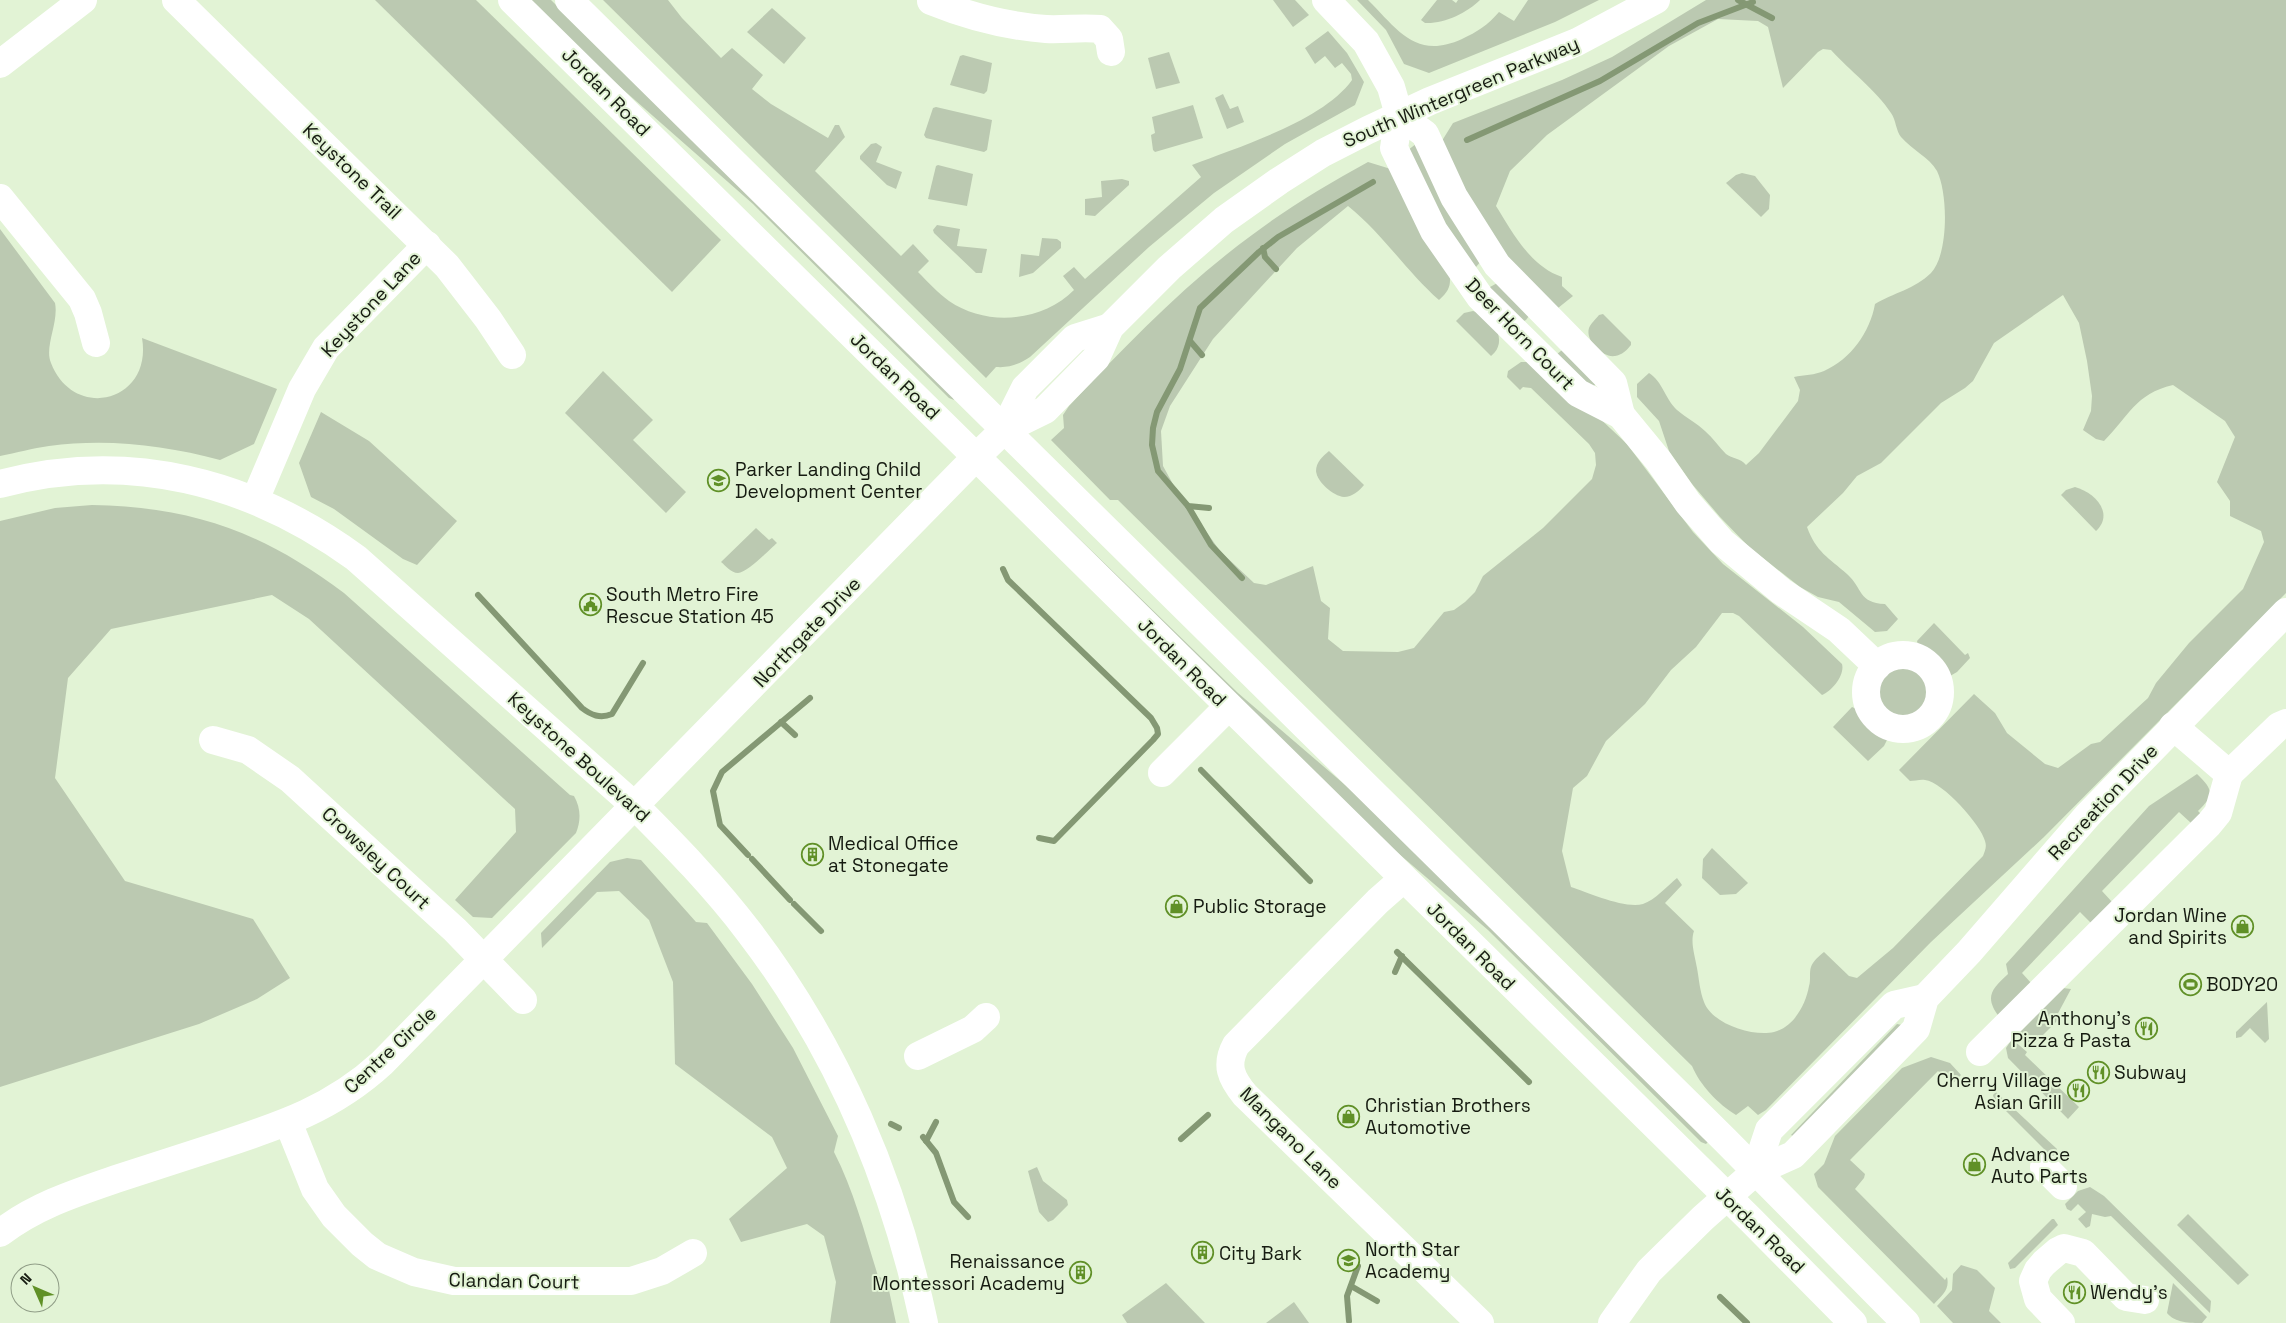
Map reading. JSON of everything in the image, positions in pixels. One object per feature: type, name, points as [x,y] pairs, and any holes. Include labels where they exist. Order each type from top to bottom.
[{"type":"street","points":[[0,64],[83,0]]},
{"type":"street","name":"Keystone Trail","points":[[176,0],[427,245],[472,298],[512,355]]},
{"type":"street","name":"Jordan Road","points":[[512,0],[977,456],[1228,707],[1853,1323]]},
{"type":"street","name":"Jordan Road","points":[[569,0],[1906,1323]]},
{"type":"street","points":[[1326,0],[1366,42],[1391,87],[1399,115]]},
{"type":"street","name":"South Wintergreen Parkway","points":[[977,456],[1004,430],[1026,388],[1075,338],[1110,327],[1169,268],[1252,199],[1323,153],[1399,115],[1577,42],[1656,0]]},
{"type":"street","points":[[931,2],[958,12],[1010,25],[1049,29],[1100,29],[1109,39],[1111,52]]},
{"type":"street","name":"Deer Horn Court","points":[[1621,415],[1613,383],[1563,334],[1498,265],[1454,197],[1425,134],[1399,115],[1394,148],[1434,231],[1473,288],[1578,393],[1621,415],[1658,460],[1688,503],[1722,542],[1781,591],[1839,630],[1877,666]]},
{"type":"street","points":[[0,198],[82,299],[96,343]]},
{"type":"street","name":"Keystone Lane","points":[[255,500],[302,389],[326,348],[427,245]]},
{"type":"street","points":[[1473,288],[1498,265]]},
{"type":"street","points":[[1532,349],[1563,334]]},
{"type":"street","name":"Northgate Drive","points":[[635,806],[977,456]]},
{"type":"street","name":"Keystone Boulevard","points":[[0,484],[72,471],[127,471],[185,478],[255,500],[305,524],[356,558],[635,806],[731,909],[780,974],[811,1024],[847,1092],[876,1158],[900,1226],[924,1323]]},
{"type":"street","name":"Recreation Drive","points":[[1612,1323],[1649,1271],[1726,1197],[1755,1172],[1793,1155],[1880,1066],[1916,1028],[1925,998],[1969,952],[2088,815],[2286,612]]},
{"type":"street","points":[[1162,774],[1228,707]]},
{"type":"street","points":[[1980,1052],[2209,824],[2218,813],[2229,774],[2279,726],[2286,723]]},
{"type":"street","points":[[2173,726],[2229,774]]},
{"type":"street","name":"Crowsley Court","points":[[213,740],[248,750],[290,778],[484,959],[522,1000]]},
{"type":"street","name":"Centre Circle","points":[[0,1233],[32,1212],[69,1195],[288,1122],[330,1102],[368,1076],[635,806]]},
{"type":"street","name":"Mangano Lane","points":[[1403,879],[1378,901],[1236,1045],[1230,1055],[1228,1065],[1230,1074],[1245,1095],[1480,1323]]},
{"type":"street","points":[[918,1056],[973,1029],[986,1016]]},
{"type":"street","name":"Clandan Court","points":[[288,1122],[315,1189],[334,1216],[377,1256],[414,1272],[454,1281],[631,1281],[662,1270],[693,1253]]},
{"type":"street","points":[[2044,1167],[2063,1186]]},
{"type":"street","points":[[2061,1323],[2038,1299],[2033,1281],[2044,1263],[2064,1248],[2083,1253],[2126,1296],[2145,1300]]},
{"type":"green space","points":[[375,0],[476,0],[721,240],[672,292]]},
{"type":"green space","points":[[530,0],[551,0],[952,395],[954,400],[949,398],[753,204],[611,79]]},
{"type":"green space","points":[[603,0],[668,0],[682,18],[721,58],[732,48],[763,75],[752,89],[771,104],[828,138],[835,125],[839,125],[845,137],[815,171],[901,256],[913,244],[929,261],[918,272],[945,298],[964,309],[980,315],[997,317],[1014,317],[1030,314],[1046,309],[1061,301],[1074,290],[1063,276],[1074,267],[1085,279],[1201,177],[1192,165],[1278,131],[1301,120],[1339,95],[1352,80],[1351,74],[1342,63],[1335,68],[1325,56],[1315,64],[1305,48],[1328,31],[1347,53],[1364,82],[1355,105],[1285,144],[1214,193],[1149,247],[1030,357],[1014,365],[996,367],[986,378]]},
{"type":"green space","points":[[1273,0],[1295,0],[1309,15],[1293,27]]},
{"type":"green space","points":[[1357,0],[1368,0],[1409,39],[1420,44],[1432,46],[1446,45],[1462,39],[1477,31],[1499,12],[1514,21],[1528,0],[1599,0],[1555,22],[1429,73],[1404,64],[1386,30]]},
{"type":"green space","points":[[1437,0],[1452,0],[1456,3],[1458,0],[1480,0],[1455,17],[1440,22],[1425,23],[1421,20]]},
{"type":"green space","points":[[1706,0],[2286,0],[2286,593],[2044,837],[1931,942],[1766,1110],[1758,1115],[1748,1106],[1736,1115],[1716,1100],[1695,1073],[1692,1066],[1118,500],[1110,500],[1051,440],[1064,428],[1063,415],[1069,406],[1090,383],[1157,316],[1227,254],[1294,205],[1368,162],[1394,170],[1449,269],[1450,282],[1446,293],[1439,300],[1372,228],[1348,206],[1297,248],[1213,339],[1170,406],[1161,431],[1163,466],[1174,486],[1220,551],[1254,583],[1266,585],[1313,566],[1321,601],[1330,608],[1328,639],[1343,651],[1398,652],[1414,648],[1444,612],[1454,610],[1465,602],[1475,592],[1483,576],[1543,528],[1592,479],[1596,465],[1595,453],[1589,444],[1531,388],[1523,387],[1520,390],[1507,377],[1508,371],[1521,362],[1527,362],[1594,413],[1627,444],[1693,532],[1723,564],[1803,627],[1842,664],[1840,678],[1830,690],[1822,695],[1739,616],[1733,613],[1722,613],[1696,647],[1671,670],[1645,704],[1606,741],[1587,776],[1573,788],[1562,851],[1571,887],[1607,900],[1635,905],[1643,904],[1652,899],[1677,878],[1682,885],[1665,903],[1694,931],[1693,944],[1704,1002],[1708,1010],[1715,1017],[1745,1031],[1755,1033],[1774,1032],[1793,1020],[1805,1000],[1810,984],[1811,967],[1824,952],[1849,976],[1857,978],[1893,948],[1983,856],[1986,845],[1982,834],[1969,815],[1951,796],[1933,783],[1923,780],[1910,781],[1899,770],[1974,694],[1995,713],[2007,733],[2045,764],[2058,768],[2091,744],[2100,742],[2148,698],[2156,683],[2189,643],[2243,589],[2264,542],[2261,531],[2230,516],[2230,501],[2217,482],[2235,437],[2225,421],[2173,385],[2160,389],[2141,400],[2104,441],[2096,439],[2083,430],[2091,411],[2092,396],[2087,361],[2079,323],[2063,295],[1994,343],[1973,381],[1941,403],[1881,463],[1857,476],[1843,493],[1807,527],[1819,549],[1852,579],[1865,598],[1876,603],[1885,604],[1898,619],[1887,631],[1875,632],[1839,602],[1818,597],[1800,587],[1750,548],[1692,484],[1669,451],[1659,421],[1637,397],[1637,384],[1649,373],[1658,381],[1677,410],[1702,428],[1726,454],[1742,461],[1746,465],[1759,453],[1798,401],[1800,390],[1794,377],[1821,372],[1843,359],[1851,352],[1864,334],[1869,325],[1875,304],[1918,283],[1931,273],[1937,264],[1944,238],[1945,208],[1941,181],[1934,166],[1901,137],[1893,116],[1885,105],[1831,50],[1823,49],[1818,52],[1783,88],[1768,27],[1758,21],[1718,19],[1669,46],[1547,135],[1510,171],[1496,206],[1523,248],[1541,265],[1562,277],[1562,286],[1573,296],[1558,308],[1514,266],[1488,231],[1440,144],[1453,123],[1562,80],[1612,57]]},
{"type":"green space","points":[[772,8],[806,38],[784,64],[747,32]]},
{"type":"green space","points":[[1169,52],[1180,83],[1156,89],[1148,58]]},
{"type":"green space","points":[[963,55],[992,63],[987,91],[984,94],[950,85],[960,56]]},
{"type":"green space","points":[[1223,94],[1230,109],[1238,106],[1244,122],[1227,129],[1215,98]]},
{"type":"green space","points":[[1193,105],[1203,138],[1155,152],[1151,135],[1155,133],[1152,117]]},
{"type":"green space","points":[[936,107],[992,120],[987,150],[984,152],[926,138],[924,135],[933,108]]},
{"type":"green space","points":[[876,143],[882,147],[876,162],[902,172],[896,189],[887,185],[860,159],[860,156],[871,144]]},
{"type":"green space","points":[[1416,144],[1482,260],[1476,267],[1470,267],[1444,228],[1408,150]]},
{"type":"green space","points":[[936,166],[973,174],[967,206],[928,199]]},
{"type":"green space","points":[[1742,173],[1755,176],[1770,195],[1769,209],[1761,217],[1726,183]]},
{"type":"green space","points":[[1122,179],[1129,181],[1129,185],[1095,216],[1085,215],[1085,199],[1102,197],[1101,181]]},
{"type":"green space","points":[[937,225],[960,229],[957,246],[987,249],[982,273],[976,273],[934,233],[933,230]]},
{"type":"green space","points":[[0,229],[55,303],[56,310],[49,357],[62,381],[76,393],[93,398],[109,397],[124,390],[136,377],[142,360],[142,338],[277,389],[254,444],[220,460],[178,450],[114,443],[49,446],[0,456]]},
{"type":"green space","points":[[1042,238],[1057,239],[1061,242],[1061,248],[1033,273],[1019,277],[1021,254],[1039,256]]},
{"type":"green space","points":[[1501,281],[1529,316],[1526,320],[1520,323],[1490,292],[1490,287]]},
{"type":"green space","points":[[1473,311],[1480,313],[1492,323],[1499,336],[1499,343],[1491,356],[1456,321],[1464,313]]},
{"type":"green space","points":[[1603,314],[1631,342],[1631,345],[1620,355],[1610,356],[1605,354],[1592,343],[1588,333],[1589,328],[1599,315]]},
{"type":"green space","points":[[1562,350],[1596,383],[1593,388],[1556,355]]},
{"type":"green space","points":[[603,371],[653,420],[633,440],[686,492],[666,513],[565,413]]},
{"type":"green space","points":[[321,412],[369,441],[457,521],[417,565],[403,559],[334,509],[311,497],[299,463]]},
{"type":"green space","points":[[1329,451],[1364,485],[1353,495],[1344,497],[1335,494],[1319,480],[1316,471],[1317,465]]},
{"type":"green space","points":[[1023,484],[1238,693],[1365,802],[1708,1142],[1706,1144],[1701,1142],[1488,930],[1351,813]]},
{"type":"green space","points":[[2075,487],[2089,493],[2103,510],[2101,524],[2096,531],[2061,495],[2066,490]]},
{"type":"green space","points":[[92,505],[163,511],[226,527],[255,539],[314,572],[344,593],[570,795],[574,796],[580,814],[579,824],[576,833],[492,918],[473,917],[455,900],[516,832],[515,809],[309,619],[272,595],[111,629],[68,678],[55,778],[125,881],[253,919],[290,978],[257,999],[199,1024],[0,1087],[0,521],[55,508]]},
{"type":"green space","points":[[756,528],[769,540],[772,538],[777,543],[747,569],[738,573],[733,572],[721,562]]},
{"type":"green space","points":[[1934,623],[1965,655],[1968,653],[1970,658],[1957,672],[1950,676],[1936,656],[1918,645],[1917,641]]},
{"type":"green space","points":[[1907,666],[1920,673],[1926,681],[1926,701],[1920,709],[1912,715],[1897,716],[1884,709],[1878,701],[1877,686],[1884,673],[1892,667]]},
{"type":"green space","points":[[1852,707],[1859,710],[1869,725],[1888,738],[1884,746],[1868,761],[1833,727]]},
{"type":"green space","points":[[2197,774],[2207,784],[2210,793],[2207,801],[2198,811],[2201,814],[2191,823],[2179,812],[2102,891],[2113,903],[2092,924],[2080,912],[2022,973],[2032,984],[2000,1018],[1992,1005],[1991,999],[1994,989],[2008,974],[2006,964],[2149,806]]},
{"type":"green space","points":[[1712,848],[1748,883],[1736,894],[1720,895],[1702,878],[1703,859]]},
{"type":"green space","points":[[627,858],[641,860],[696,922],[707,923],[752,984],[793,1048],[838,1136],[834,1152],[853,1197],[878,1276],[887,1281],[896,1323],[830,1323],[836,1282],[824,1236],[807,1224],[741,1242],[729,1219],[787,1168],[772,1137],[675,1064],[673,982],[649,920],[619,891],[597,892],[542,948],[541,933],[610,862]]},
{"type":"green space","points":[[2063,988],[2071,989],[2056,1017],[2058,1020],[2030,1048],[2017,1035]]},
{"type":"green space","points":[[2267,1002],[2269,1039],[2265,1043],[2250,1028],[2241,1037],[2236,1038],[2236,1032]]},
{"type":"green space","points":[[1897,1024],[1902,1025],[1793,1136],[1791,1135]]},
{"type":"green space","points":[[2012,1039],[2027,1052],[2025,1055],[2079,1107],[2068,1119],[2008,1058],[2006,1048]]},
{"type":"green space","points":[[1931,1057],[1950,1063],[1961,1075],[1952,1084],[1938,1071],[1850,1160],[1865,1174],[1855,1189],[1945,1280],[1947,1277],[1946,1289],[1934,1304],[1818,1187],[1814,1174],[1824,1164],[1835,1136],[1902,1068]]},
{"type":"green space","points":[[1996,1092],[2057,1149],[2057,1152],[2052,1157],[1994,1099],[1993,1095]]},
{"type":"green space","points":[[1037,1167],[1043,1181],[1067,1200],[1068,1205],[1053,1220],[1048,1222],[1039,1212],[1028,1171]]},
{"type":"green space","points":[[2090,1187],[2104,1196],[2211,1301],[2210,1313],[2111,1216],[2105,1217],[2092,1214],[2090,1226],[2086,1228],[2078,1219],[2086,1212],[2078,1204],[2071,1211],[2067,1209],[2065,1204],[2078,1191]]},
{"type":"green space","points":[[2188,1214],[2249,1275],[2238,1285],[2177,1225]]},
{"type":"green space","points":[[2052,1219],[2058,1225],[2015,1268],[2010,1269],[2008,1263]]},
{"type":"green space","points":[[1961,1265],[1977,1270],[1995,1288],[1989,1311],[2001,1323],[1953,1323],[1937,1306],[1952,1290],[1953,1274]]},
{"type":"green space","points":[[1166,1283],[1205,1323],[1127,1323],[1122,1315]]},
{"type":"green space","points":[[2173,1283],[2207,1317],[2202,1323],[2178,1321],[2167,1313]]},
{"type":"green space","points":[[1294,1302],[1309,1323],[1266,1323]]},
{"type":"waterway","points":[[1738,0],[1772,18]]},
{"type":"waterway","points":[[1467,140],[1600,81],[1698,23],[1753,2]]},
{"type":"waterway","points":[[1209,508],[1188,506],[1158,471],[1152,445],[1153,428],[1157,412],[1180,369],[1200,308],[1259,252],[1278,237],[1373,182]]},
{"type":"waterway","points":[[1263,248],[1265,257],[1276,269]]},
{"type":"waterway","points":[[1190,341],[1202,355]]},
{"type":"waterway","points":[[1188,506],[1211,545],[1242,578]]},
{"type":"waterway","points":[[1003,569],[1008,580],[1151,718],[1158,734],[1054,841],[1039,838]]},
{"type":"waterway","points":[[478,595],[582,708],[592,714],[600,716],[612,714],[643,663]]},
{"type":"waterway","points":[[748,855],[720,825],[713,791],[722,772],[810,698]]},
{"type":"waterway","points":[[781,722],[795,735]]},
{"type":"waterway","points":[[1201,770],[1310,881]]},
{"type":"waterway","points":[[752,859],[790,900]]},
{"type":"waterway","points":[[794,904],[821,931]]},
{"type":"waterway","points":[[1397,952],[1529,1082]]},
{"type":"waterway","points":[[1395,972],[1402,956]]},
{"type":"waterway","points":[[1181,1139],[1208,1115]]},
{"type":"waterway","points":[[926,1141],[936,1122]]},
{"type":"waterway","points":[[891,1124],[899,1128]]},
{"type":"waterway","points":[[923,1137],[936,1153],[954,1202],[968,1217]]},
{"type":"waterway","points":[[1349,1321],[1347,1296],[1358,1266]]},
{"type":"waterway","points":[[1351,1286],[1377,1301]]},
{"type":"waterway","points":[[1720,1297],[1747,1323]]},
{"type":"place","name":"Parker Landing Child Development Center","points":[[719,480]]},
{"type":"place","name":"South Metro Fire Rescue Station 45","points":[[590,605]]},
{"type":"place","name":"Medical Office at Stonegate","points":[[812,854]]},
{"type":"place","name":"Public Storage","points":[[1177,906]]},
{"type":"place","name":"Jordan Wine and Spirits","points":[[2243,926]]},
{"type":"place","name":"BODY20","points":[[2190,984]]},
{"type":"place","name":"Anthony’s Pizza & Pasta","points":[[2147,1029]]},
{"type":"place","name":"Subway","points":[[2098,1072]]},
{"type":"place","name":"Cherry Village Asian Grill","points":[[2078,1091]]},
{"type":"place","name":"Christian Brothers Automotive","points":[[1349,1116]]},
{"type":"place","name":"Advance Auto Parts","points":[[1975,1165]]},
{"type":"place","name":"City Bark","points":[[1203,1253]]},
{"type":"place","name":"North Star Academy","points":[[1349,1260]]},
{"type":"place","name":"Renaissance Montessori Academy","points":[[1081,1272]]},
{"type":"place","name":"Wendy's","points":[[2074,1292]]}]
